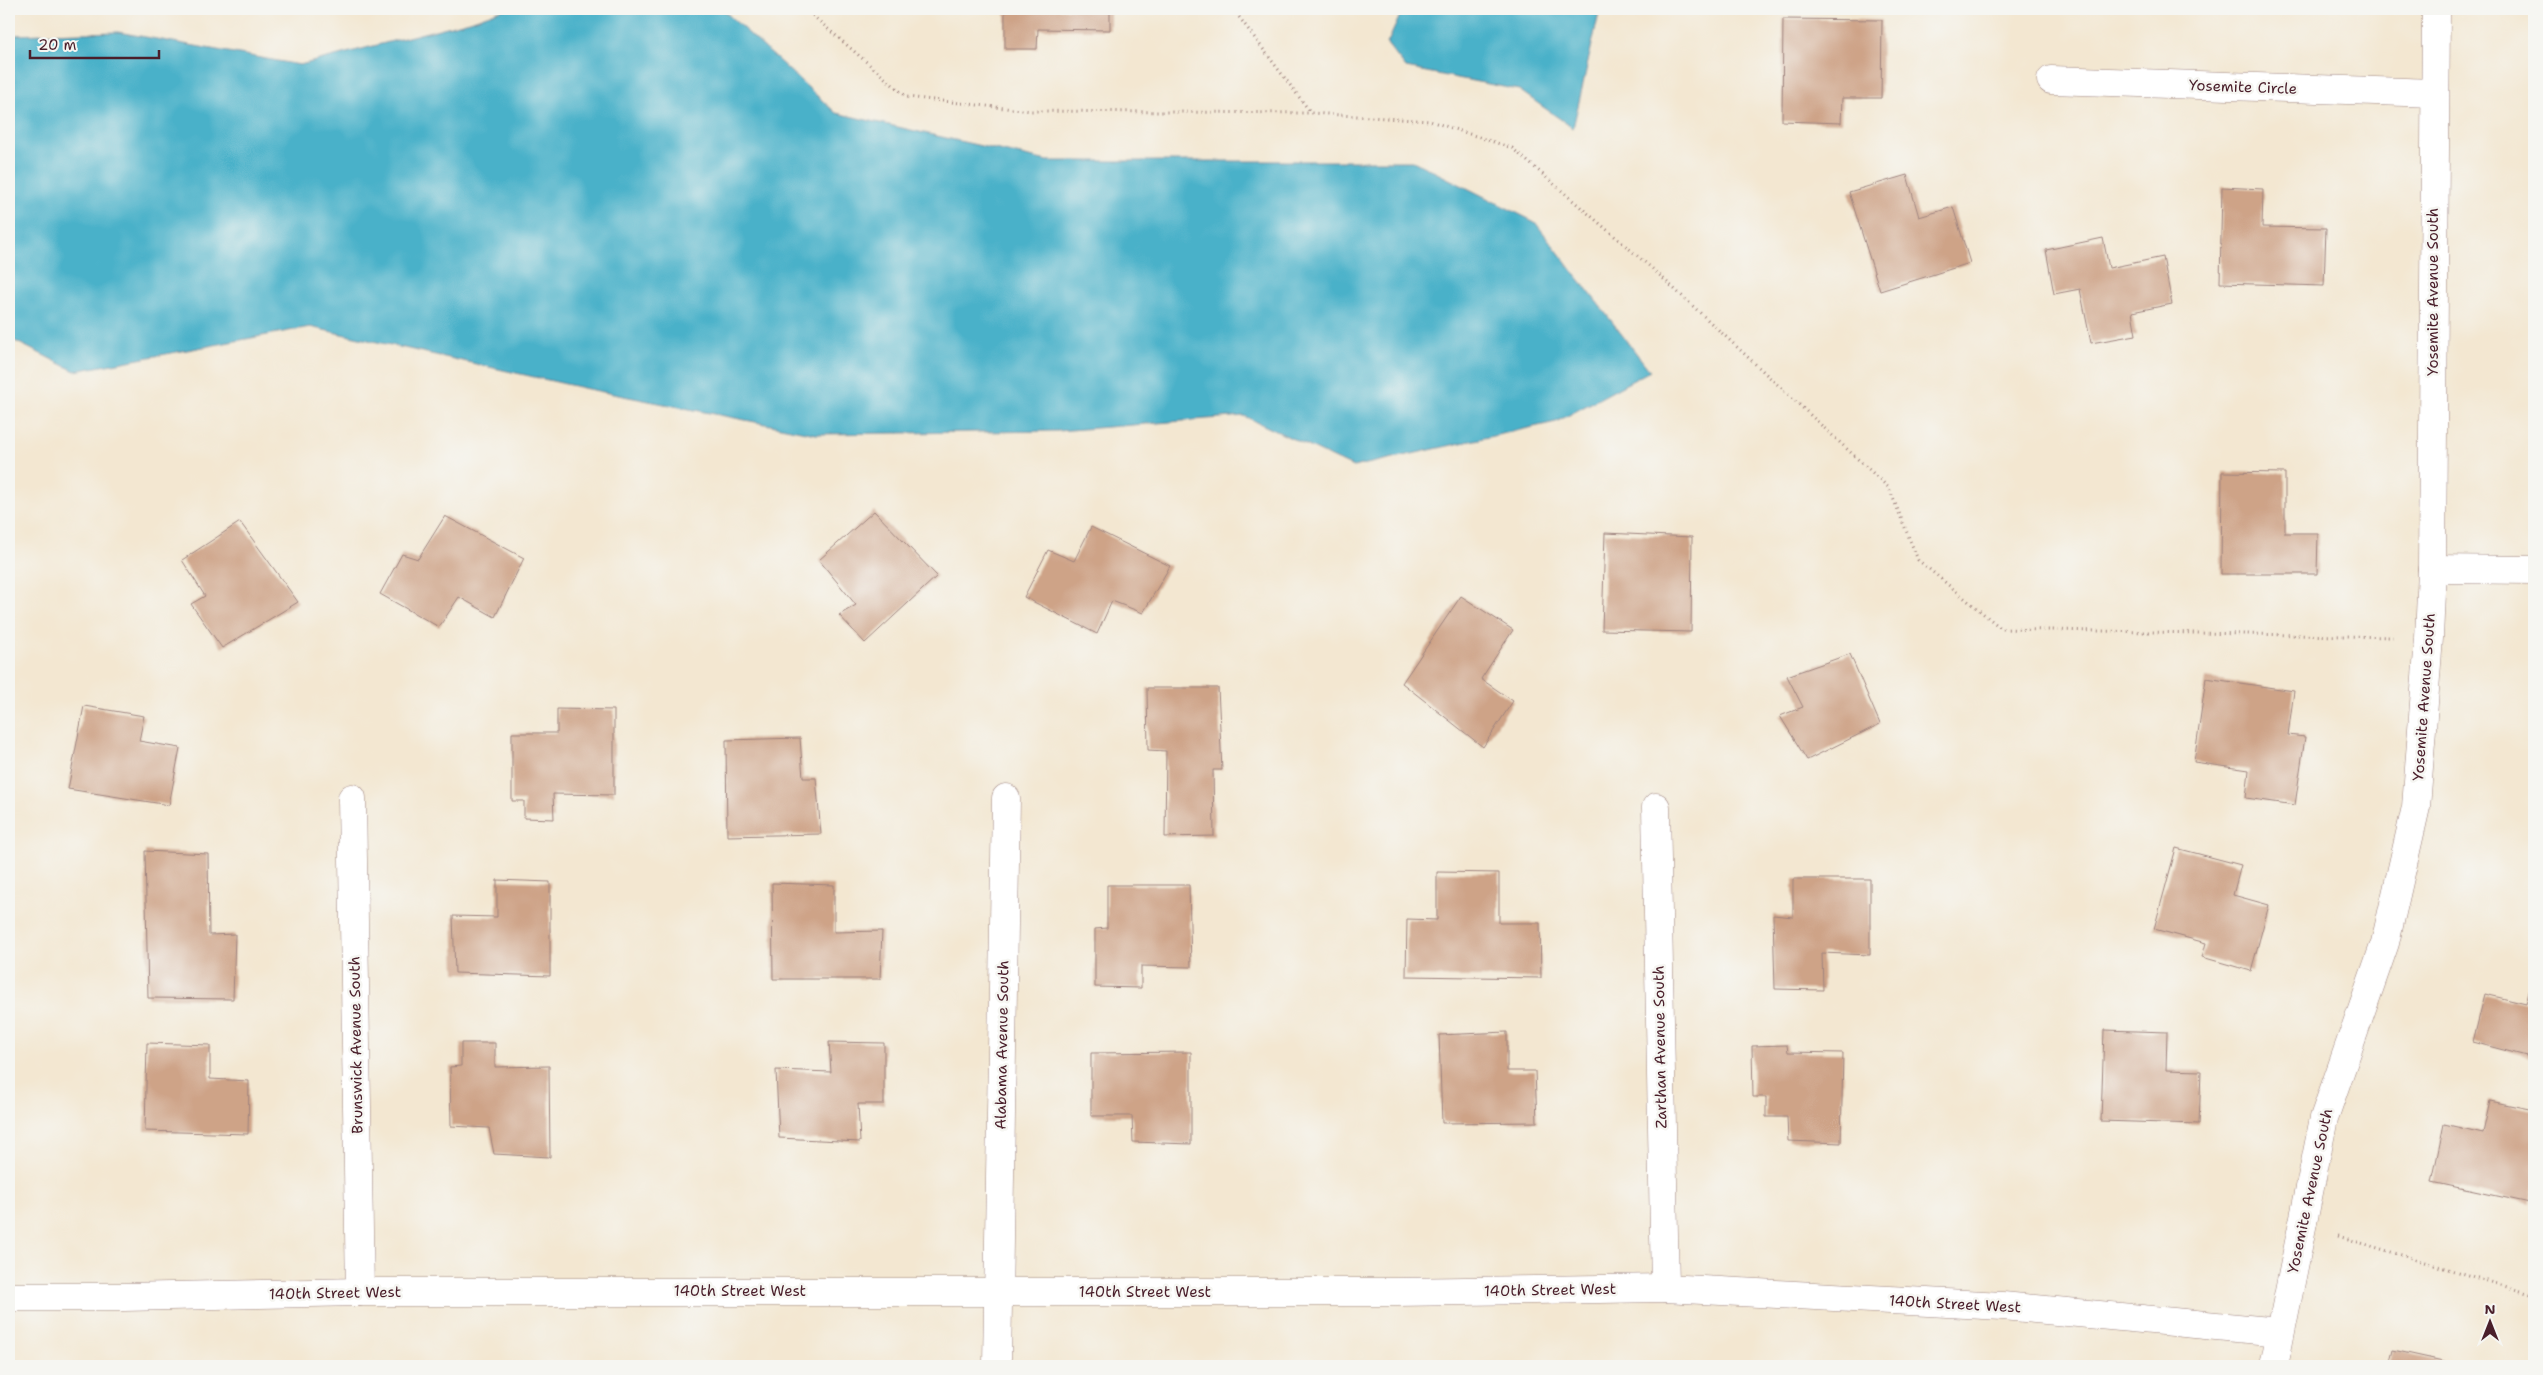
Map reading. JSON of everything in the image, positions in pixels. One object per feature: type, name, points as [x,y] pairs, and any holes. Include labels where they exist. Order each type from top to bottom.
[{"type":"street","name":"Yosemite Avenue South","points":[[2274,1366],[2324,1118],[2385,943],[2416,807],[2429,638],[2432,569],[2436,9]]},
{"type":"street","name":"Yosemite Circle","points":[[2051,80],[2434,93]]},
{"type":"street","points":[[2432,569],[2534,570]]},
{"type":"street","name":"Brunswick Avenue South","points":[[352,798],[360,1292]]},
{"type":"street","name":"Alabama Avenue South","points":[[997,1366],[1006,798]]},
{"type":"street","name":"Zarthan Avenue South","points":[[1656,807],[1665,1288]]},
{"type":"street","name":"140th Street West","points":[[9,1297],[124,1297],[360,1292],[1397,1292],[1665,1288],[2003,1306],[2280,1332]]},
{"type":"path","points":[[805,9],[907,97],[1031,110],[1311,113],[1430,121],[1512,148],[1655,271],[1889,488],[1918,560],[2002,629],[2429,638]]},
{"type":"path","points":[[1233,9],[1311,113]]},
{"type":"path","points":[[2333,1234],[2534,1295]]},
{"type":"water","points":[[504,9],[722,9],[836,113],[1047,161],[1413,161],[1535,222],[1650,371],[1556,422],[1353,467],[1244,416],[1058,431],[816,434],[588,389],[310,327],[75,371],[9,338],[9,35],[118,32],[300,65],[470,21]]},
{"type":"water","points":[[1403,9],[1600,9],[1573,128],[1519,90],[1406,68],[1387,44]]},
{"type":"building","points":[[1005,9],[1110,9],[1110,30],[1038,29],[1037,49],[1005,49]]},
{"type":"building","points":[[1783,19],[1882,20],[1881,98],[1842,98],[1841,123],[1782,121]]},
{"type":"building","points":[[1907,175],[1919,217],[1953,207],[1970,263],[1880,291],[1849,192]]},
{"type":"building","points":[[2222,187],[2263,189],[2262,227],[2326,228],[2324,286],[2220,283]]},
{"type":"building","points":[[2103,238],[2109,268],[2163,257],[2172,304],[2132,312],[2136,335],[2091,343],[2080,289],[2054,294],[2046,250]]},
{"type":"building","points":[[2222,472],[2285,473],[2285,533],[2318,533],[2317,574],[2221,574]]},
{"type":"building","points":[[874,511],[937,576],[865,643],[839,615],[856,605],[819,560]]},
{"type":"building","points":[[445,516],[524,558],[495,617],[459,597],[439,627],[380,594],[402,554],[418,559]]},
{"type":"building","points":[[240,522],[298,602],[222,648],[191,604],[205,596],[182,560]]},
{"type":"building","points":[[1091,527],[1170,566],[1143,613],[1112,601],[1097,634],[1024,597],[1048,550],[1074,561]]},
{"type":"building","points":[[1605,533],[1692,537],[1691,632],[1602,630]]},
{"type":"building","points":[[1461,596],[1513,630],[1481,679],[1513,701],[1483,747],[1402,683]]},
{"type":"building","points":[[1850,654],[1880,724],[1807,760],[1780,716],[1803,707],[1787,676]]},
{"type":"building","points":[[2206,678],[2294,691],[2288,735],[2305,737],[2295,805],[2246,798],[2249,770],[2194,762]]},
{"type":"building","points":[[1147,688],[1218,688],[1222,770],[1213,770],[1214,836],[1165,837],[1166,751],[1148,750]]},
{"type":"building","points":[[84,706],[144,716],[139,741],[180,748],[169,805],[68,789]]},
{"type":"building","points":[[557,709],[614,710],[614,795],[553,794],[554,819],[524,818],[524,801],[512,801],[512,733],[557,733]]},
{"type":"building","points":[[800,738],[803,778],[816,778],[821,834],[727,836],[726,740]]},
{"type":"building","points":[[2176,848],[2241,865],[2233,895],[2269,905],[2251,971],[2202,957],[2206,943],[2154,929]]},
{"type":"building","points":[[145,851],[208,854],[209,935],[235,934],[233,999],[148,998]]},
{"type":"building","points":[[1437,872],[1499,873],[1499,923],[1540,923],[1541,978],[1406,976],[1407,919],[1437,920]]},
{"type":"building","points":[[1793,879],[1870,879],[1870,955],[1822,953],[1823,990],[1775,989],[1773,915],[1793,917]]},
{"type":"building","points":[[497,880],[550,882],[550,976],[455,973],[453,916],[497,917]]},
{"type":"building","points":[[772,883],[834,885],[834,932],[882,931],[880,979],[773,979]]},
{"type":"building","points":[[1107,885],[1189,885],[1191,967],[1141,966],[1141,988],[1095,987],[1095,929],[1107,928]]},
{"type":"building","points":[[2534,972],[2534,1058],[2473,1042],[2485,994],[2526,1004]]},
{"type":"building","points":[[2104,1030],[2167,1032],[2166,1070],[2201,1071],[2199,1124],[2101,1121]]},
{"type":"building","points":[[1507,1032],[1507,1071],[1535,1071],[1537,1122],[1442,1123],[1439,1035]]},
{"type":"building","points":[[829,1042],[884,1043],[884,1104],[858,1104],[860,1142],[779,1138],[776,1070],[831,1072]]},
{"type":"building","points":[[147,1043],[210,1045],[210,1079],[249,1081],[248,1134],[145,1131]]},
{"type":"building","points":[[461,1043],[495,1043],[495,1067],[549,1066],[550,1157],[494,1154],[489,1128],[451,1126],[450,1067],[461,1066]]},
{"type":"building","points":[[1787,1045],[1788,1052],[1843,1053],[1841,1143],[1788,1141],[1787,1117],[1766,1117],[1766,1097],[1753,1097],[1752,1046]]},
{"type":"building","points":[[1191,1052],[1191,1144],[1133,1142],[1132,1116],[1091,1116],[1091,1053]]},
{"type":"building","points":[[2490,1101],[2534,1110],[2534,1182],[2530,1203],[2432,1182],[2444,1124],[2483,1133]]},
{"type":"building","points":[[2393,1350],[2461,1365],[2461,1366],[2389,1366]]}]
